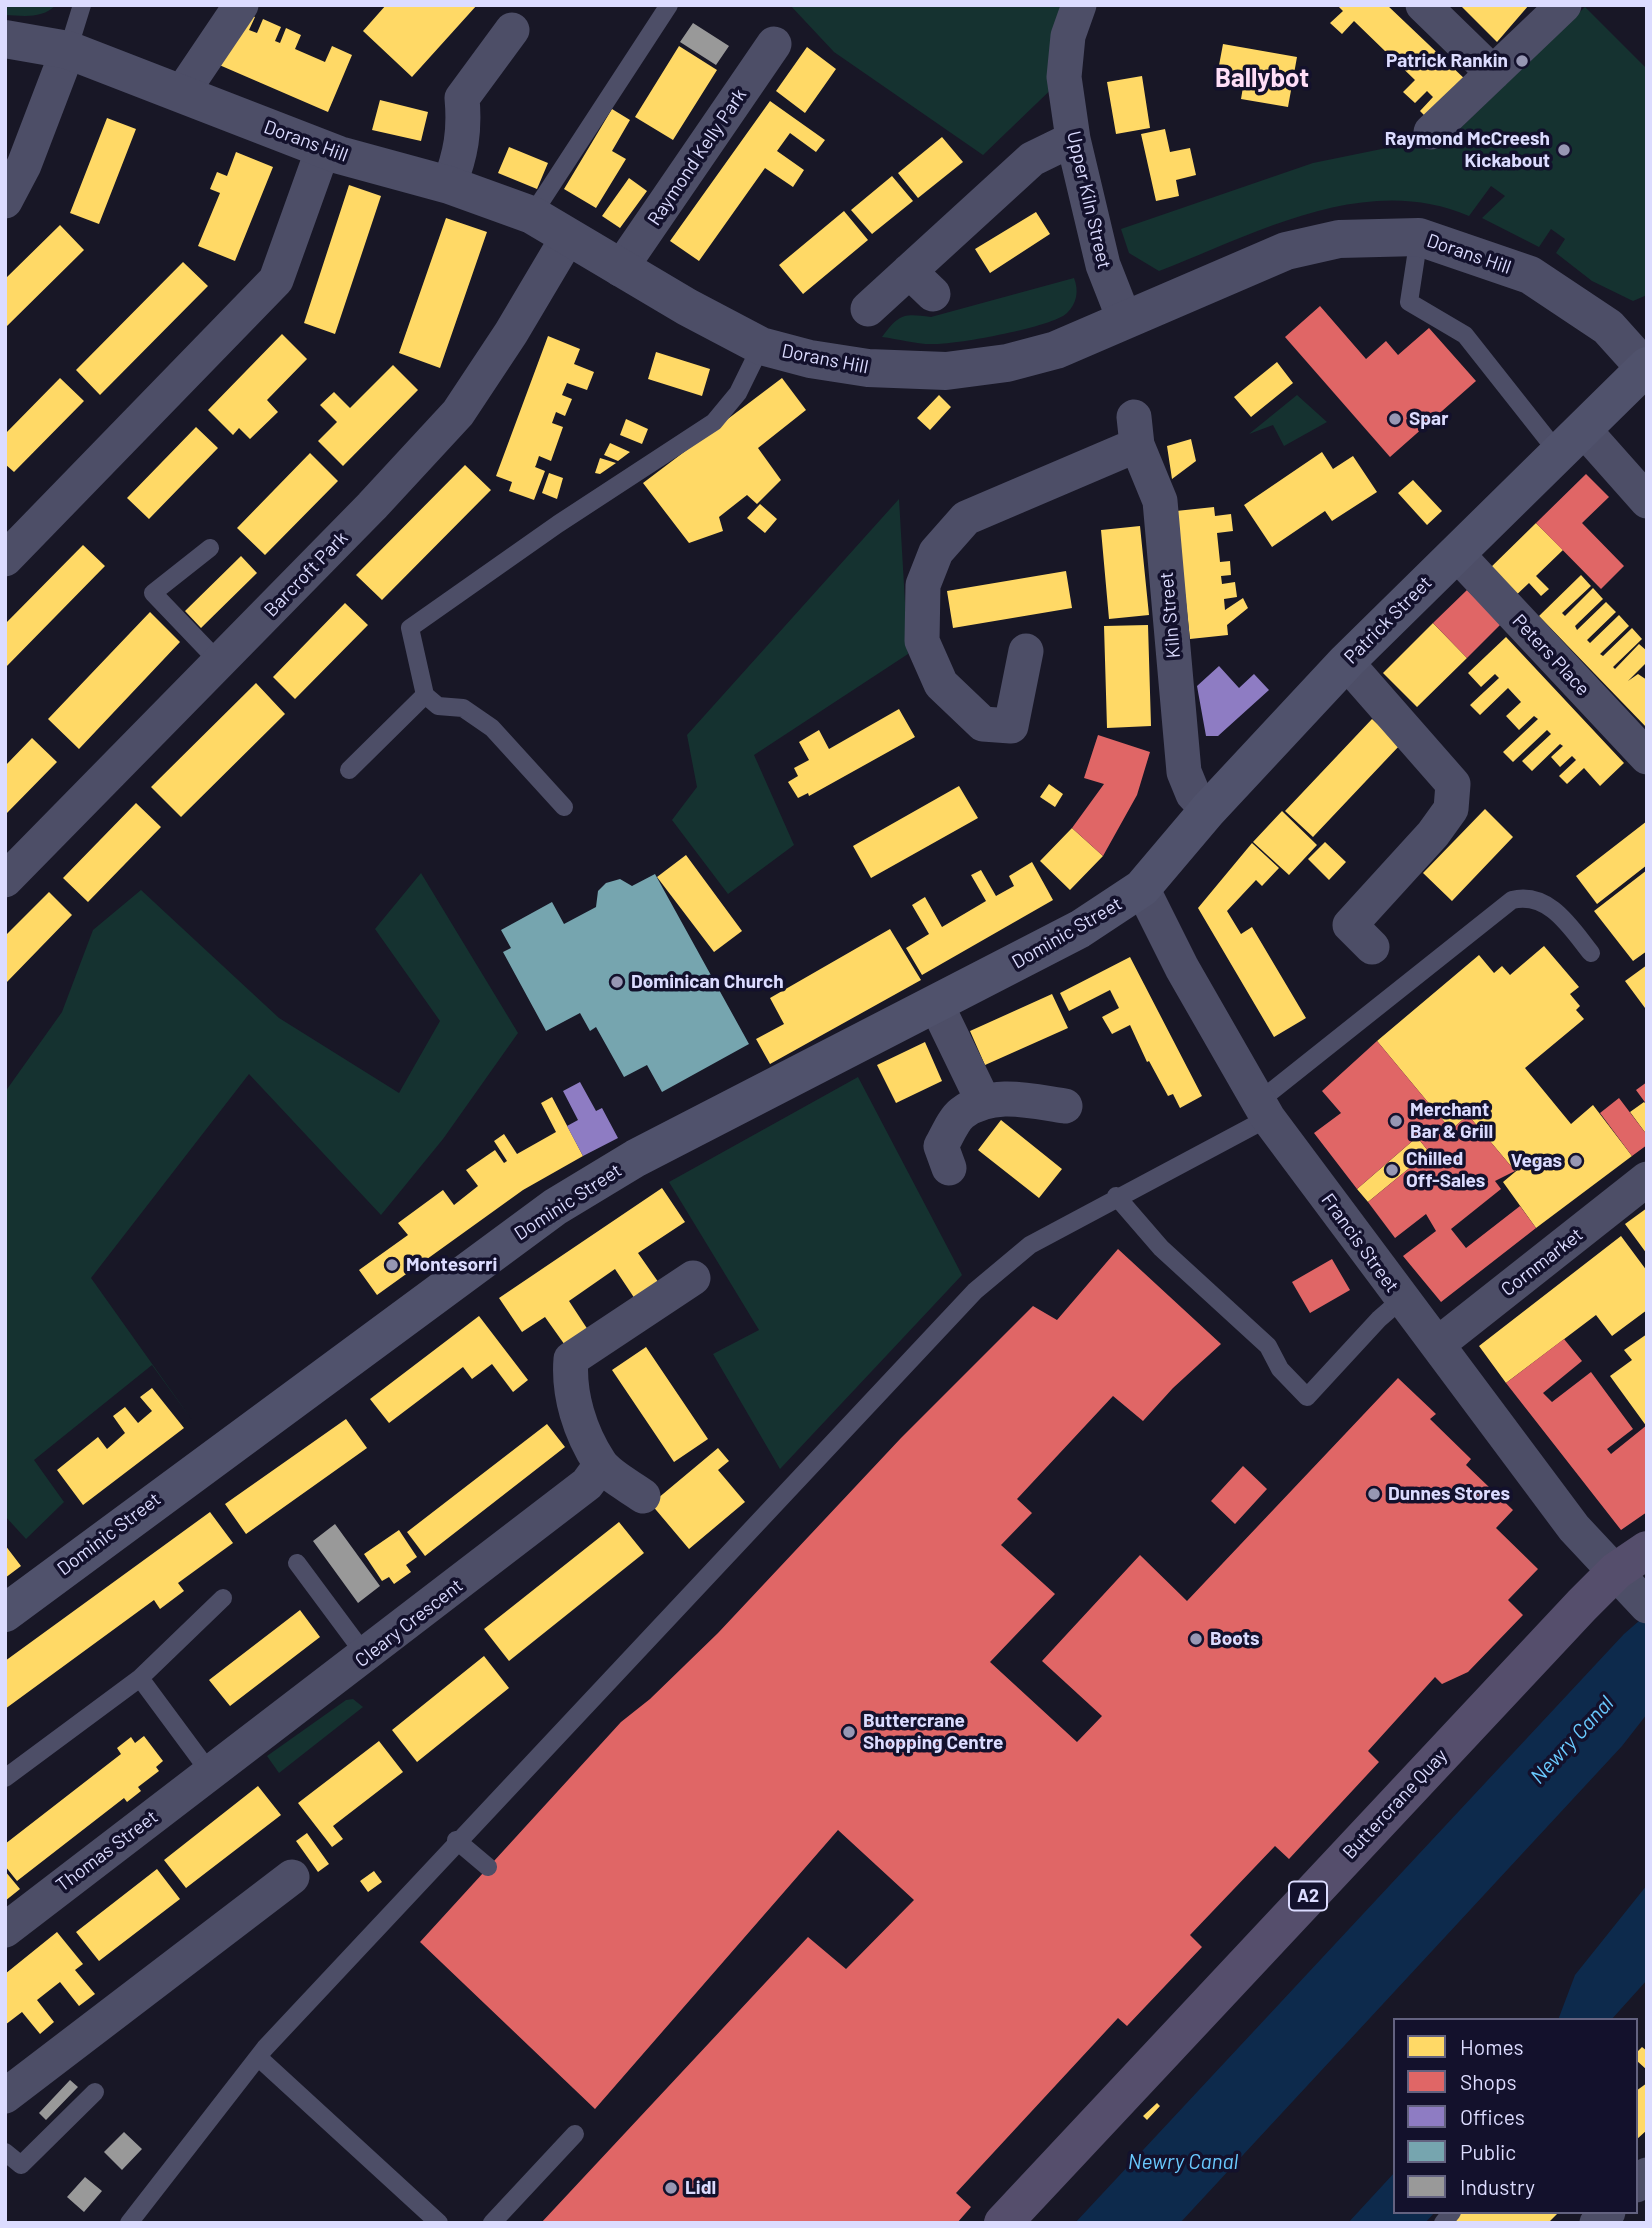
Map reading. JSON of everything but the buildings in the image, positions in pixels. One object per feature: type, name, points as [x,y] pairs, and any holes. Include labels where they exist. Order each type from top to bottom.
[{"type":"main road","name":"Patrick Street","points":[[1142,888],[1208,810],[1346,662],[1646,367]]},
{"type":"main road","name":"Dominic Street","points":[[5,1613],[555,1207],[636,1158],[1080,929],[1142,888]]},
{"type":"main road","name":"Buttercrane Quay","points":[[1003,2223],[1631,1560]]},
{"type":"street","points":[[181,94],[241,5]]},
{"type":"street","name":"Upper Kiln Street","points":[[1079,5],[1068,36],[1064,77],[1073,139],[1103,265],[1125,321]]},
{"type":"street","points":[[1423,5],[1493,73]]},
{"type":"street","points":[[1431,132],[1563,5]]},
{"type":"street","points":[[449,185],[465,134],[462,98],[512,30]]},
{"type":"street","name":"Dorans Hill","points":[[5,39],[68,50],[323,149],[449,185],[532,215],[620,269],[761,346],[810,359],[868,368],[946,371],[1007,363],[1056,350],[1286,251],[1339,239],[1419,237],[1530,275],[1608,327],[1646,367]]},
{"type":"street","name":"Raymond Kelly Park","points":[[620,269],[774,44]]},
{"type":"street","points":[[5,201],[24,165],[68,50]]},
{"type":"street","points":[[868,309],[921,282],[1032,159],[1073,139]]},
{"type":"street","points":[[5,559],[276,280],[323,149]]},
{"type":"street","name":"Barcroft Park","points":[[5,880],[458,413],[511,333],[568,237]]},
{"type":"street","name":"Kiln Street","points":[[1026,651],[1011,726],[983,724],[941,684],[922,641],[923,585],[936,552],[966,518],[1136,431],[1160,500],[1184,772],[1193,794],[1208,810]]},
{"type":"street","points":[[1572,442],[1647,501]]},
{"type":"street","name":"Peters Place","points":[[1455,553],[1647,757]]},
{"type":"street","points":[[1346,662],[1453,784],[1451,809],[1433,834],[1350,925],[1372,947]]},
{"type":"street","name":"Francis Street","points":[[1142,888],[1182,968],[1263,1110],[1574,1528],[1631,1560],[1645,1604]]},
{"type":"street","points":[[936,1004],[983,1101]]},
{"type":"street","points":[[949,1168],[941,1146],[960,1114],[983,1101],[1011,1098],[1065,1106]]},
{"type":"street","name":"Cornmarket","points":[[1438,1344],[1647,1179]]},
{"type":"street","points":[[643,1496],[601,1465],[578,1417],[569,1385],[571,1359],[693,1279]]},
{"type":"street","name":"Cleary Crescent","points":[[211,1774],[587,1485],[601,1465]]},
{"type":"street","name":"Thomas Street","points":[[5,1930],[211,1774]]},
{"type":"street","points":[[5,2096],[292,1877]]},
{"type":"lane","points":[[68,50],[82,5]]},
{"type":"lane","points":[[532,215],[669,5]]},
{"type":"lane","points":[[1419,237],[1409,302],[1465,335],[1572,442]]},
{"type":"lane","points":[[564,807],[492,728],[463,708],[438,706],[425,695],[410,628],[558,524],[714,422],[738,393],[761,346]]},
{"type":"lane","points":[[210,548],[153,593],[219,662]]},
{"type":"lane","points":[[349,770],[425,695]]},
{"type":"lane","points":[[129,2223],[258,2057],[456,1840],[975,1291],[1030,1245],[1263,1110],[1512,900],[1523,897],[1538,901],[1558,912],[1591,953]]},
{"type":"lane","points":[[1116,1196],[1161,1248],[1268,1346],[1280,1369],[1307,1397],[1379,1319],[1402,1299]]},
{"type":"lane","points":[[298,1563],[366,1656]]},
{"type":"lane","points":[[5,1778],[140,1678],[223,1598]]},
{"type":"lane","points":[[140,1678],[211,1774]]},
{"type":"lane","points":[[456,1840],[488,1867]]},
{"type":"lane","points":[[258,2057],[439,2223]]},
{"type":"lane","points":[[5,2152],[21,2165],[95,2092]]},
{"type":"lane","points":[[492,2223],[575,2134]]},
{"type":"green space","points":[[5,5],[56,5],[45,13],[26,16],[5,15]]},
{"type":"green space","points":[[790,5],[1079,5],[1064,77],[983,155],[834,52]]},
{"type":"green space","points":[[1585,7],[1647,69],[1647,295],[1633,301],[1592,281],[1556,253],[1565,239],[1551,229],[1539,247],[1482,218],[1505,196],[1491,186],[1469,216],[1430,204],[1391,200],[1351,204],[1272,225],[1159,271],[1129,253],[1121,229],[1313,163],[1416,142],[1439,149]]},
{"type":"green space","points":[[1074,278],[1076,297],[1073,305],[1067,313],[1044,324],[983,338],[936,344],[882,337],[902,317],[931,317]]},
{"type":"green space","points":[[1297,395],[1327,422],[1284,446],[1273,425],[1249,434]]},
{"type":"green space","points":[[899,499],[908,654],[754,755],[794,845],[728,894],[672,820],[697,787],[687,735]]},
{"type":"green space","points":[[421,873],[518,1033],[443,1139],[381,1215],[249,1074],[91,1278],[192,1420],[152,1365],[34,1460],[64,1502],[26,1539],[5,1516],[5,1092],[62,1012],[93,930],[141,890],[279,1018],[399,1093],[440,1021],[375,929]]},
{"type":"green space","points":[[858,1077],[962,1275],[780,1469],[713,1354],[759,1330],[669,1182]]},
{"type":"green space","points":[[353,1699],[363,1707],[279,1773],[267,1756],[346,1700]]},
{"type":"water","name":"Newry Canal","points":[[1647,1614],[1647,1714],[1622,1746],[1180,2223],[1075,2223],[1624,1634]]},
{"type":"water","points":[[1647,1885],[1647,1980],[1613,2018],[1559,2018],[1575,1975]]},
{"type":"water","points":[[1393,2174],[1393,2214],[1433,2214],[1425,2223],[1348,2223]]},
{"type":"place","name":"Patrick Rankin","points":[[1522,61]]},
{"type":"place","name":"Raymond McCreesh Kickabout","points":[[1564,150]]},
{"type":"place","name":"Spar","points":[[1395,419]]},
{"type":"place","name":"Dominican Church","points":[[617,982]]},
{"type":"place","name":"Merchant Bar & Grill","points":[[1396,1121]]},
{"type":"place","name":"Vegas","points":[[1576,1161]]},
{"type":"place","name":"Chilled Off-Sales","points":[[1392,1170]]},
{"type":"place","name":"Montesorri","points":[[392,1265]]},
{"type":"place","name":"Dunnes Stores","points":[[1374,1494]]},
{"type":"place","name":"Boots","points":[[1196,1639]]},
{"type":"place","name":"Buttercrane Shopping Centre","points":[[849,1732]]},
{"type":"place","name":"Lidl","points":[[671,2188]]},
{"type":"district","name":"Ballybot","points":[[1262,78]]}]
